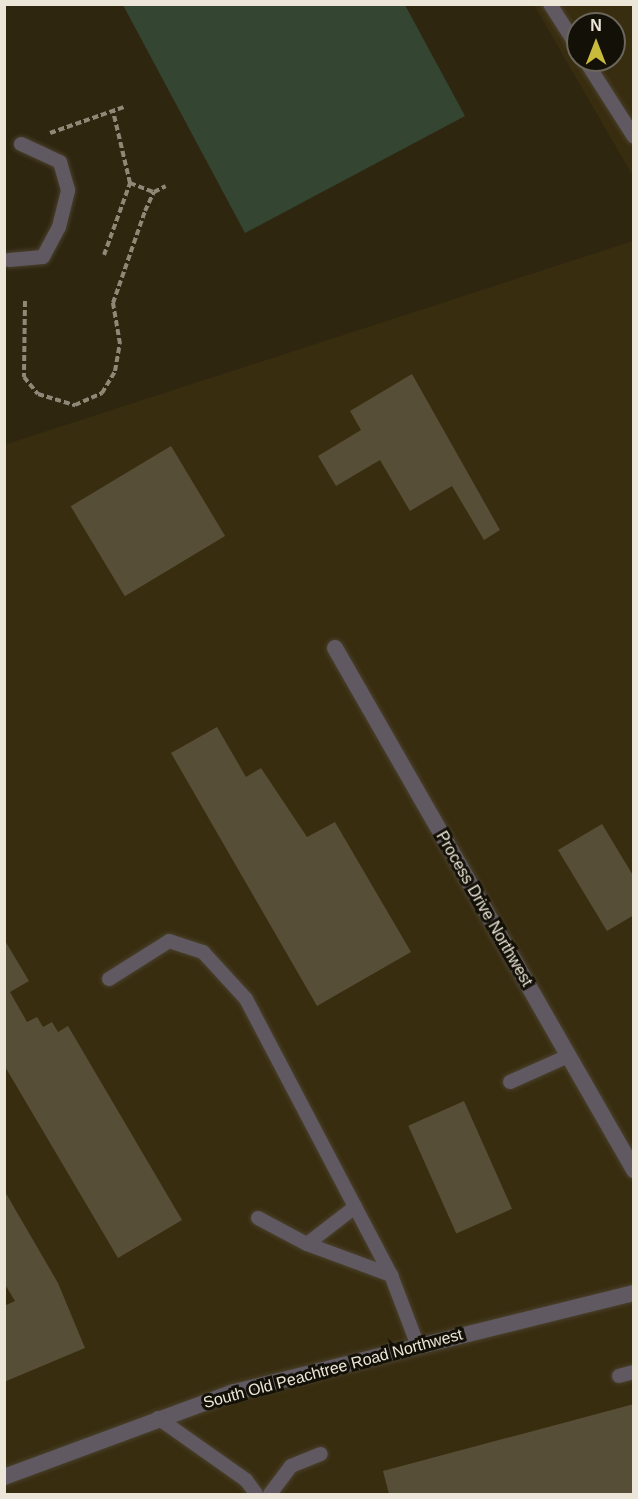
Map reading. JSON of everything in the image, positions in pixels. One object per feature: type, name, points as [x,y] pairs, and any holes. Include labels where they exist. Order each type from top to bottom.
[{"type":"street","name":"Process Drive Northwest","points":[[335,648],[633,1170]]},
{"type":"street","name":"South Old Peachtree Road Northwest","points":[[4,1477],[158,1418],[234,1392],[633,1293]]},
{"type":"lane","points":[[550,4],[566,29]]},
{"type":"lane","points":[[593,72],[633,136]]},
{"type":"lane","points":[[9,260],[43,257],[59,227],[68,190],[60,162],[21,144]]},
{"type":"lane","points":[[109,979],[169,941],[203,952],[246,999],[391,1275],[418,1346]]},
{"type":"lane","points":[[510,1082],[568,1056]]},
{"type":"lane","points":[[307,1244],[355,1207]]},
{"type":"lane","points":[[258,1218],[307,1244],[391,1275]]},
{"type":"lane","points":[[619,1376],[633,1372]]},
{"type":"lane","points":[[158,1418],[246,1480],[256,1494]]},
{"type":"lane","points":[[270,1494],[291,1466],[321,1454]]},
{"type":"path","points":[[50,133],[124,107]]},
{"type":"path","points":[[104,255],[130,183],[113,111]]},
{"type":"path","points":[[130,183],[154,192]]},
{"type":"path","points":[[25,301],[24,377],[38,394],[75,405],[102,393],[115,371],[120,344],[113,303],[154,192],[166,186]]},
{"type":"shaded area","points":[[534,5],[633,5],[633,176],[573,72],[626,72],[626,12],[566,12],[566,60]]},
{"type":"shaded area","points":[[633,241],[633,1494],[5,1494],[4,445]]},
{"type":"green space","points":[[123,5],[405,5],[465,116],[245,233]]},
{"type":"building","points":[[412,374],[500,530],[484,540],[452,486],[410,511],[380,460],[336,486],[318,456],[361,430],[350,411]]},
{"type":"building","points":[[171,446],[225,536],[125,596],[71,506]]},
{"type":"building","points":[[217,727],[246,777],[261,768],[307,837],[335,822],[411,952],[317,1006],[171,753]]},
{"type":"building","points":[[602,824],[634,877],[634,915],[607,931],[558,850]]},
{"type":"building","points":[[4,939],[29,981],[10,992],[27,1022],[37,1017],[43,1027],[52,1022],[58,1032],[68,1026],[182,1220],[118,1258],[4,1065]]},
{"type":"building","points":[[464,1101],[512,1209],[456,1234],[408,1126]]},
{"type":"building","points":[[4,1190],[58,1283],[85,1348],[4,1382],[4,1306],[15,1301],[4,1283]]},
{"type":"building","points":[[634,1404],[634,1494],[389,1494],[383,1471]]}]
